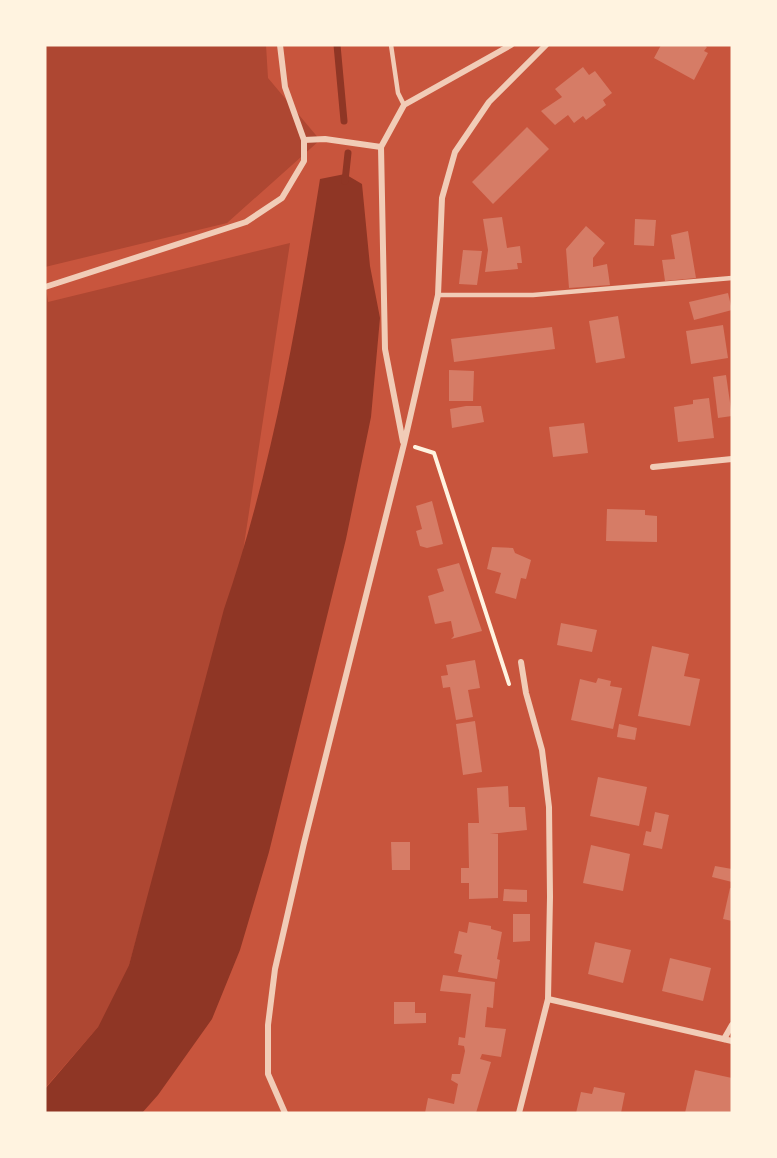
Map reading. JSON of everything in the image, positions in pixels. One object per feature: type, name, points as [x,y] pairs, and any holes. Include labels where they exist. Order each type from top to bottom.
[{"type":"street","points":[[45,287],[246,222],[282,198],[304,161],[304,140],[285,87],[280,45]]},
{"type":"street","points":[[404,444],[386,349],[381,147],[404,105],[511,45]]},
{"type":"street","points":[[285,1113],[268,1074],[268,1025],[275,969],[304,843],[404,444],[438,295],[442,198],[455,152],[489,102],[546,45]]},
{"type":"street","points":[[304,140],[325,139],[381,147]]},
{"type":"street","points":[[653,467],[732,459]]},
{"type":"street","points":[[519,1113],[548,999],[550,897],[549,807],[542,750],[526,693],[522,662]]},
{"type":"street","points":[[548,999],[732,1041]]},
{"type":"street","points":[[724,1039],[732,1025]]},
{"type":"lane","points":[[391,45],[398,93],[404,105]]},
{"type":"lane","points":[[438,295],[533,295],[732,278]]},
{"type":"path","points":[[404,444],[434,453],[513,695],[526,693]]},
{"type":"shaded area","points":[[45,45],[266,45],[268,78],[320,140],[227,223],[45,267]]},
{"type":"shaded area","points":[[345,174],[362,184],[370,266],[380,318],[371,417],[346,539],[269,852],[240,950],[212,1019],[158,1095],[142,1113],[45,1113],[45,1089],[98,1027],[129,965],[224,609],[256,504],[292,342],[320,179]]},
{"type":"shaded area","points":[[290,243],[242,558],[129,965],[98,1027],[45,1088],[45,279],[48,302]]},
{"type":"building","points":[[661,45],[704,45],[707,47],[704,51],[708,53],[694,80],[654,58]]},
{"type":"building","points":[[583,67],[589,75],[595,71],[612,93],[603,100],[606,105],[586,120],[583,116],[574,123],[568,115],[555,125],[541,111],[562,97],[555,89]]},
{"type":"building","points":[[527,127],[549,149],[493,204],[472,182]]},
{"type":"building","points":[[502,217],[507,248],[520,246],[522,263],[517,263],[518,269],[485,272],[488,250],[483,219]]},
{"type":"building","points":[[635,219],[656,220],[654,246],[634,245]]},
{"type":"building","points":[[586,226],[605,243],[593,258],[593,267],[607,264],[610,285],[569,288],[566,249]]},
{"type":"building","points":[[688,231],[696,278],[665,281],[662,260],[675,259],[671,235]]},
{"type":"building","points":[[463,250],[482,251],[477,285],[459,284]]},
{"type":"building","points":[[728,293],[732,310],[694,320],[689,302]]},
{"type":"building","points":[[618,316],[625,358],[596,363],[589,321]]},
{"type":"building","points":[[723,325],[728,358],[691,364],[686,331]]},
{"type":"building","points":[[552,327],[555,349],[454,362],[451,339]]},
{"type":"building","points":[[449,370],[474,371],[473,401],[449,401]]},
{"type":"building","points":[[726,375],[732,416],[718,418],[713,377]]},
{"type":"building","points":[[709,398],[714,438],[678,442],[674,407],[693,404],[693,400]]},
{"type":"building","points":[[481,406],[484,422],[452,428],[450,409]]},
{"type":"building","points":[[584,423],[588,453],[553,457],[549,427]]},
{"type":"building","points":[[432,501],[443,544],[427,548],[420,546],[416,531],[422,529],[416,506]]},
{"type":"building","points":[[607,509],[645,510],[645,515],[657,516],[657,542],[606,541]]},
{"type":"building","points":[[492,547],[513,548],[515,553],[531,560],[526,579],[521,578],[516,599],[495,593],[501,573],[487,569]]},
{"type":"building","points":[[459,563],[482,631],[451,639],[454,636],[451,621],[435,624],[428,596],[444,591],[437,569]]},
{"type":"building","points":[[561,623],[597,630],[592,652],[557,645]]},
{"type":"building","points":[[652,646],[689,654],[684,676],[700,679],[690,726],[638,716]]},
{"type":"building","points":[[475,660],[480,688],[468,690],[473,717],[456,720],[450,687],[443,688],[441,676],[448,675],[446,665]]},
{"type":"building","points":[[598,678],[611,681],[610,686],[622,688],[613,729],[571,720],[580,679],[596,683]]},
{"type":"building","points":[[475,721],[482,772],[463,775],[456,724]]},
{"type":"building","points":[[619,724],[637,728],[635,740],[617,737]]},
{"type":"building","points":[[598,777],[647,787],[639,826],[590,816]]},
{"type":"building","points":[[508,786],[509,807],[525,807],[527,830],[490,834],[498,834],[498,898],[469,899],[469,883],[461,883],[461,868],[469,868],[468,823],[479,823],[477,788]]},
{"type":"building","points":[[655,812],[669,815],[662,849],[643,845],[646,831],[651,832]]},
{"type":"building","points":[[391,842],[410,842],[410,870],[392,870]]},
{"type":"building","points":[[591,845],[630,854],[623,891],[583,883]]},
{"type":"building","points":[[715,866],[732,869],[732,882],[712,877]]},
{"type":"building","points":[[730,888],[732,888],[732,921],[723,919]]},
{"type":"building","points":[[504,889],[527,890],[527,902],[503,901]]},
{"type":"building","points":[[513,914],[530,914],[530,941],[513,942]]},
{"type":"building","points":[[469,922],[491,926],[491,929],[502,932],[497,959],[500,960],[497,979],[458,972],[462,955],[454,953],[459,931],[467,933]]},
{"type":"building","points":[[595,942],[631,950],[623,983],[588,974]]},
{"type":"building","points":[[670,958],[711,968],[703,1001],[662,991]]},
{"type":"building","points":[[443,975],[495,982],[493,1008],[487,1007],[485,1027],[506,1029],[501,1057],[482,1054],[480,1059],[491,1062],[476,1113],[425,1113],[428,1098],[454,1104],[458,1084],[451,1080],[452,1074],[460,1074],[465,1051],[464,1046],[458,1045],[459,1037],[465,1038],[471,994],[440,991]]},
{"type":"building","points":[[394,1002],[415,1002],[415,1013],[426,1013],[426,1023],[394,1024]]},
{"type":"building","points":[[695,1070],[732,1078],[732,1113],[685,1113]]},
{"type":"building","points":[[594,1087],[625,1093],[621,1113],[576,1113],[581,1092],[592,1094]]},
{"type":"waterway","points":[[337,45],[344,121]]},
{"type":"waterway","points":[[345,181],[348,153]]}]
